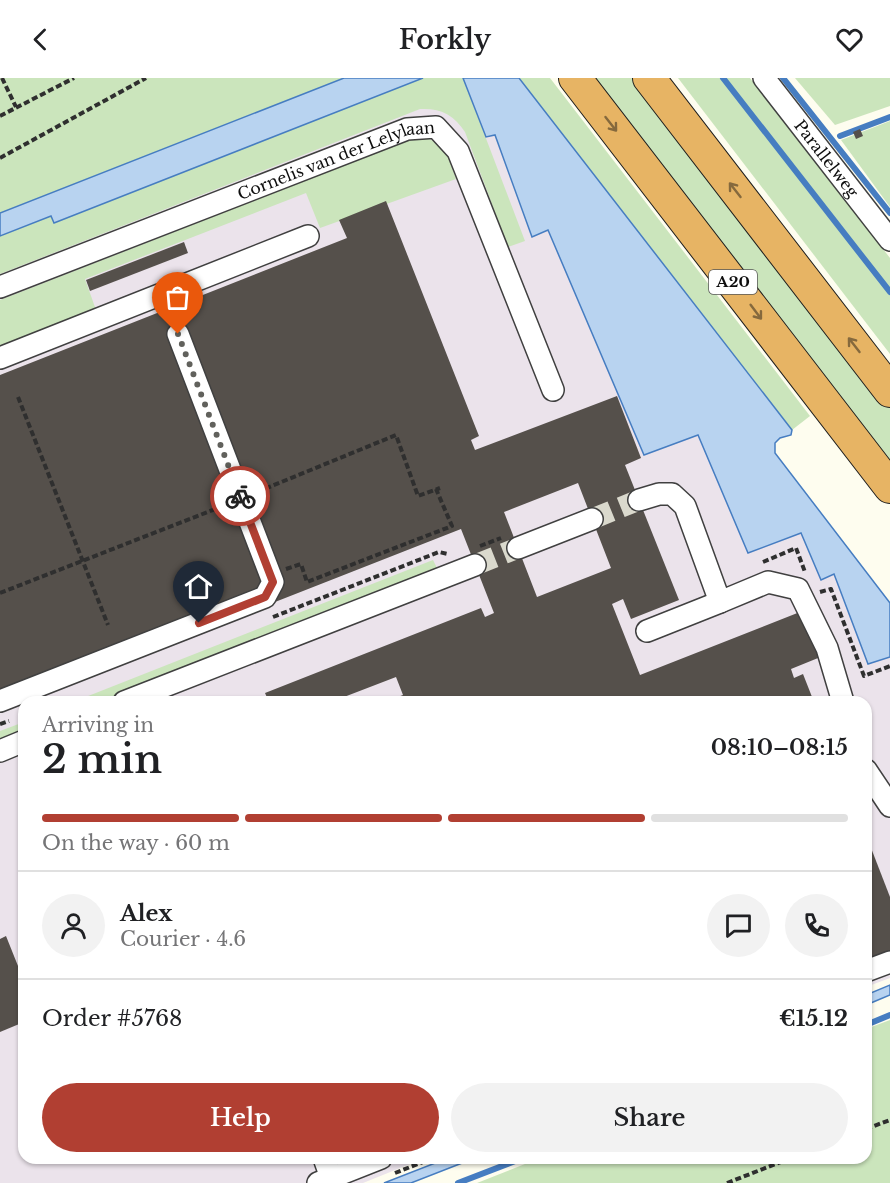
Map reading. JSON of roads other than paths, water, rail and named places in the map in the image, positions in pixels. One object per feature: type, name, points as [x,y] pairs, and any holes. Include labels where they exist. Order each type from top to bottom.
[{"type":"highway","name":"A20","points":[[575,78],[890,487]]},
{"type":"highway","points":[[649,78],[890,391]]},
{"type":"street","name":"Parallelweg","points":[[764,78],[890,240]]},
{"type":"street","name":"Cornelis van der Lelylaan","points":[[0,287],[407,129],[436,127],[458,151],[553,390]]},
{"type":"street","points":[[0,358],[308,236]]},
{"type":"street","points":[[0,700],[265,597],[271,591],[273,582],[178,334]]},
{"type":"street","points":[[639,500],[659,494],[672,494],[685,506],[720,602]]},
{"type":"street","points":[[515,541],[592,519]]},
{"type":"street","points":[[138,696],[476,556]]},
{"type":"street","points":[[647,631],[768,582],[798,589],[827,648],[841,696]]},
{"type":"street","points":[[0,751],[18,744]]},
{"type":"street","points":[[872,779],[890,806]]},
{"type":"street","points":[[872,969],[890,962]]},
{"type":"street","points":[[324,1164],[325,1180],[386,1166]]},
{"type":"water","points":[[344,78],[423,78],[54,223],[51,216],[0,236],[0,213]]},
{"type":"water","points":[[463,78],[519,78],[792,430],[791,435],[780,438],[775,443],[775,453],[890,603],[890,657],[868,664],[834,574],[821,580],[801,533],[748,553],[698,435],[644,455],[548,230],[532,237],[495,135],[486,137]]},
{"type":"water","points":[[890,985],[890,995],[872,1002],[872,992]]},
{"type":"water","points":[[433,1164],[460,1164],[411,1183],[384,1183]]},
{"type":"waterway","points":[[723,78],[890,292]]},
{"type":"waterway","points":[[783,78],[890,213]]},
{"type":"waterway","points":[[840,136],[890,117]]},
{"type":"waterway","points":[[872,1022],[890,1015]]},
{"type":"waterway","points":[[458,1183],[507,1164]]},
{"type":"tunnel","points":[[592,519],[639,500]]},
{"type":"tunnel","points":[[475,565],[518,548]]}]
